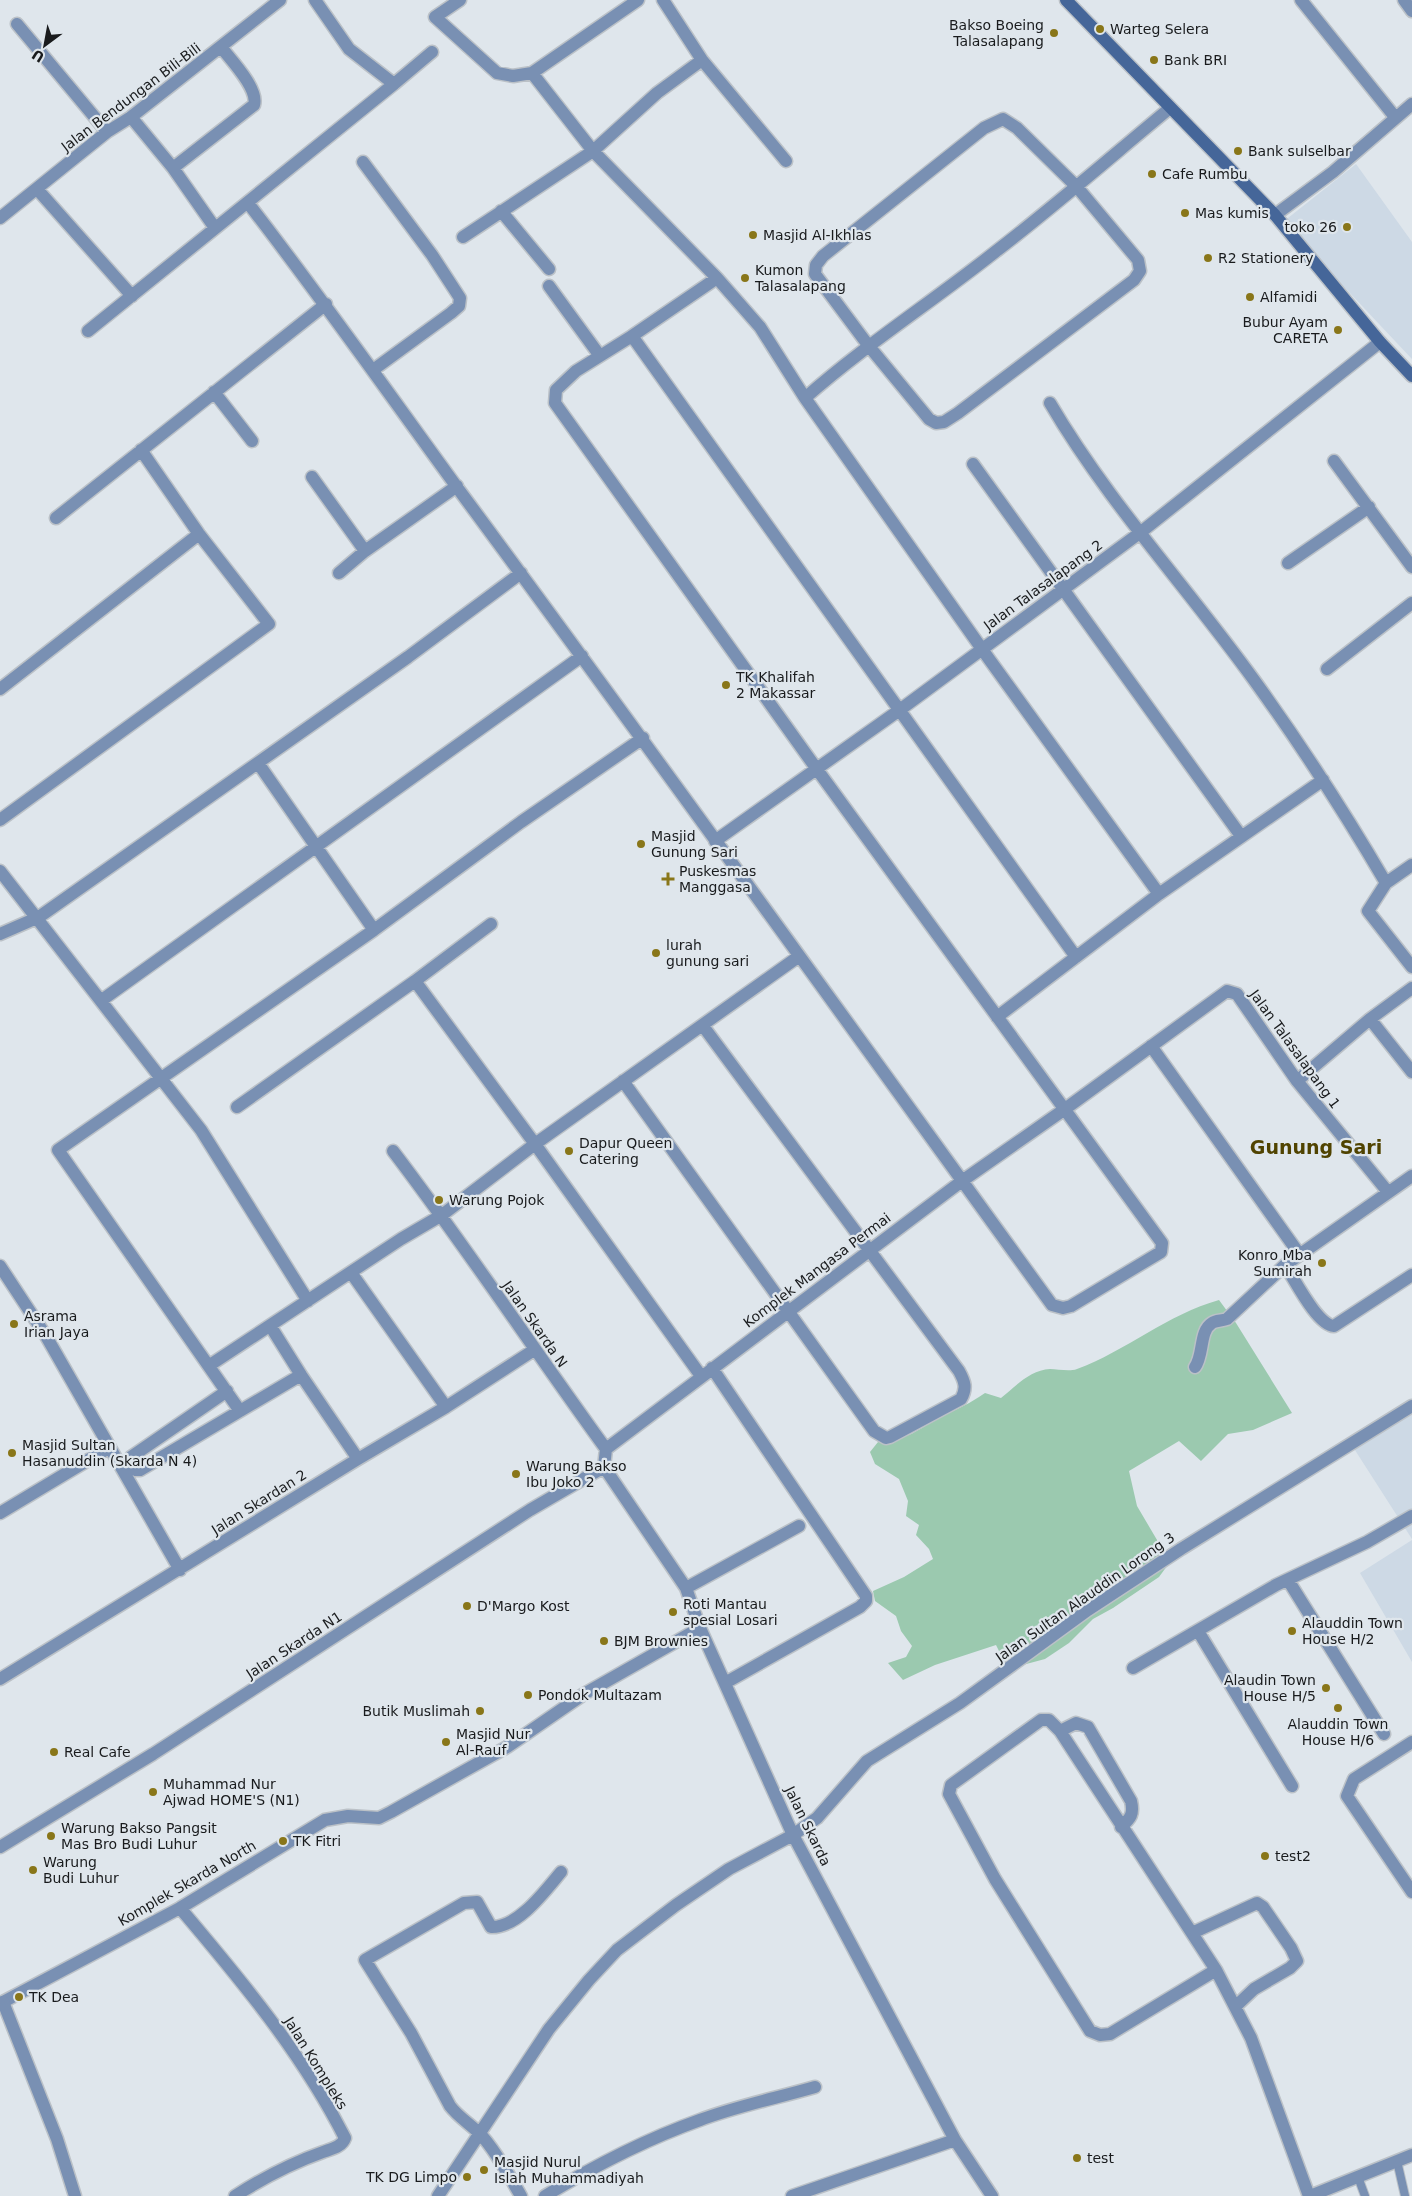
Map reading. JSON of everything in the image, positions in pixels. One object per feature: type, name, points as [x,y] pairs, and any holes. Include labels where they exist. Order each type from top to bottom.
[{"type":"main road","points":[[1066,0],[1275,215],[1380,342],[1412,376]]},
{"type":"street","name":"Jalan Bendungan Bili-Bili","points":[[1,214],[36,189],[107,132],[131,118],[280,0]]},
{"type":"street","points":[[315,0],[349,49],[394,84]]},
{"type":"street","points":[[460,0],[435,17],[497,73],[513,76],[532,73],[638,0]]},
{"type":"street","points":[[663,0],[702,60],[786,160]]},
{"type":"street","points":[[1301,0],[1395,117]]},
{"type":"street","points":[[1404,0],[1412,11]]},
{"type":"street","points":[[17,24],[107,132]]},
{"type":"street","points":[[173,168],[254,105],[255,95],[253,90],[221,47]]},
{"type":"street","points":[[88,331],[432,52]]},
{"type":"street","points":[[462,236],[593,151],[657,93],[702,60]]},
{"type":"street","points":[[532,73],[593,151],[717,278],[760,327],[805,398],[981,649],[1159,894]]},
{"type":"street","points":[[1275,215],[1333,172],[1412,104]]},
{"type":"street","points":[[805,398],[868,345],[993,254],[1078,187],[1170,108]]},
{"type":"street","points":[[131,118],[173,168],[214,228]]},
{"type":"street","points":[[1003,119],[1010,122],[1078,187],[1138,260],[1140,271],[1134,280],[944,422],[936,423],[929,419],[868,345],[815,274],[816,265],[824,256],[854,231],[976,134],[1003,119]]},
{"type":"street","points":[[363,162],[432,255],[460,298],[458,306],[451,313],[373,370]]},
{"type":"street","points":[[36,189],[132,296]]},
{"type":"street","points":[[248,203],[326,304],[457,486],[643,738],[798,957],[1052,1305],[1059,1308],[1071,1306],[1160,1252],[1162,1243],[816,768],[555,403],[556,390],[576,371],[632,336],[717,278]]},
{"type":"street","points":[[501,211],[548,269]]},
{"type":"street","points":[[549,286],[600,356]]},
{"type":"street","points":[[56,518],[326,304]]},
{"type":"street","points":[[632,336],[901,709],[1076,957]]},
{"type":"street","name":"Jalan Talasalapang 2","points":[[715,841],[901,709],[1141,532],[1380,342]]},
{"type":"street","points":[[214,392],[252,441]]},
{"type":"street","points":[[1050,403],[1083,456],[1254,680],[1323,780],[1386,883]]},
{"type":"street","points":[[1,817],[269,624],[199,534],[141,450]]},
{"type":"street","points":[[1334,460],[1412,567]]},
{"type":"street","points":[[972,464],[1241,836]]},
{"type":"street","points":[[312,477],[364,552]]},
{"type":"street","points":[[339,573],[364,552],[457,486]]},
{"type":"street","points":[[1288,563],[1369,507]]},
{"type":"street","points":[[0,689],[199,534]]},
{"type":"street","points":[[0,934],[36,919],[258,763],[521,573]]},
{"type":"street","points":[[1326,669],[1412,603]]},
{"type":"street","points":[[102,1000],[582,656]]},
{"type":"street","points":[[240,1411],[210,1365],[58,1150],[374,930],[521,822],[643,738]]},
{"type":"street","points":[[258,763],[374,930]]},
{"type":"street","points":[[997,1017],[1159,894],[1323,780]]},
{"type":"street","points":[[1412,865],[1386,883],[1369,908],[1369,914],[1412,967]]},
{"type":"street","points":[[0,871],[201,1130],[308,1301]]},
{"type":"street","points":[[237,1107],[415,981],[491,924]]},
{"type":"street","points":[[210,1365],[352,1274],[401,1239],[442,1216],[535,1144],[798,957]]},
{"type":"street","points":[[415,981],[706,1372],[866,1596],[866,1601],[860,1607],[725,1683]]},
{"type":"street","points":[[1297,1081],[1370,1019],[1412,988]]},
{"type":"street","name":"Jalan Talasalapang 1","points":[[1065,1109],[1230,990],[1237,994],[1297,1081],[1388,1192]]},
{"type":"street","points":[[1370,1019],[1412,1072]]},
{"type":"street","points":[[624,1081],[877,1434],[886,1438],[890,1437],[961,1399],[966,1388],[959,1371],[703,1026]]},
{"type":"street","points":[[1151,1046],[1300,1255]]},
{"type":"street","name":"Komplek Mangasa Permai","points":[[606,1449],[869,1249],[1065,1109]]},
{"type":"street","name":"Jalan Skarda N","points":[[393,1151],[442,1216],[534,1350],[606,1449]]},
{"type":"street","points":[[1195,1367],[1199,1362],[1208,1326],[1214,1321],[1227,1319],[1285,1264],[1412,1176]]},
{"type":"street","points":[[1285,1264],[1315,1312],[1323,1322],[1334,1326],[1342,1323],[1412,1275]]},
{"type":"street","points":[[0,1266],[46,1336],[180,1570]]},
{"type":"street","points":[[352,1274],[446,1407]]},
{"type":"street","points":[[271,1326],[358,1459]]},
{"type":"street","name":"Jalan Skardan 2","points":[[0,1679],[446,1407],[534,1350]]},
{"type":"street","points":[[227,1391],[131,1456],[136,1470],[140,1470],[302,1375]]},
{"type":"street","name":"Jalan Sultan Alauddin Lorong 3","points":[[438,2196],[481,2135],[548,2029],[617,1950],[676,1905],[729,1869],[793,1835],[817,1818],[867,1761],[960,1704],[1088,1610],[1173,1554],[1412,1406]]},
{"type":"street","points":[[178,1424],[190,1441]]},
{"type":"street","points":[[0,1513],[110,1447]]},
{"type":"street","points":[[604,1467],[606,1449]]},
{"type":"street","name":"Jalan Skarda","points":[[604,1467],[686,1588],[700,1628],[793,1835],[956,2140],[992,2196]]},
{"type":"street","name":"Jalan Skarda N1","points":[[0,1847],[161,1749],[530,1510],[604,1467]]},
{"type":"street","points":[[1133,1668],[1288,1580],[1366,1542],[1412,1516]]},
{"type":"street","points":[[686,1588],[799,1526]]},
{"type":"street","points":[[1288,1580],[1384,1734]]},
{"type":"street","name":"Komplek Skarda North","points":[[1,2002],[180,1908],[325,1820],[348,1816],[379,1818],[391,1812],[507,1747],[584,1694],[700,1628]]},
{"type":"street","points":[[1198,1631],[1292,1786]]},
{"type":"street","points":[[1216,1970],[1110,2034],[1100,2035],[1090,2031],[995,1879],[949,1792],[951,1785],[1041,1720],[1049,1720],[1060,1731],[1216,1970],[1251,2038],[1310,2196],[1333,2191],[1358,2177],[1412,2154]]},
{"type":"street","points":[[1060,1731],[1076,1723],[1088,1727],[1131,1801],[1133,1809],[1132,1818],[1121,1827]]},
{"type":"street","points":[[1412,1742],[1354,1779],[1349,1787],[1348,1796],[1412,1892]]},
{"type":"street","points":[[521,2196],[495,2152],[481,2135],[457,2116],[450,2106],[411,2033],[365,1960],[464,1903],[477,1902],[491,1927],[500,1927],[531,1906],[561,1872]]},
{"type":"street","points":[[1192,1933],[1257,1902],[1264,1906],[1291,1948],[1296,1960],[1290,1968],[1254,1989],[1235,2006]]},
{"type":"street","name":"Jalan Kompleks","points":[[180,1908],[277,2027],[312,2079],[345,2138],[340,2145],[300,2160],[235,2196]]},
{"type":"street","points":[[1,2002],[56,2139],[74,2196]]},
{"type":"street","points":[[545,2196],[597,2166],[672,2131],[702,2119],[815,2087]]},
{"type":"street","points":[[792,2196],[956,2140]]},
{"type":"lane","points":[[1397,2161],[1404,2196]]},
{"type":"lane","points":[[1358,2177],[1365,2196]]},
{"type":"shaded area","points":[[1356,164],[1412,242],[1412,359],[1283,222]]},
{"type":"shaded area","points":[[1412,1408],[1412,1539],[1353,1447]]},
{"type":"shaded area","points":[[1412,1540],[1412,1662],[1360,1573]]},
{"type":"green space","points":[[1219,1300],[1236,1323],[1292,1413],[1253,1430],[1228,1434],[1201,1461],[1179,1441],[1129,1471],[1137,1506],[1170,1562],[1159,1577],[1093,1619],[1069,1643],[1045,1659],[1008,1669],[996,1645],[935,1665],[903,1680],[888,1663],[906,1657],[912,1646],[901,1631],[896,1616],[875,1601],[873,1591],[904,1577],[933,1559],[929,1549],[916,1535],[919,1525],[906,1516],[908,1501],[899,1479],[875,1464],[870,1452],[878,1442],[898,1439],[912,1434],[985,1393],[1001,1398],[1024,1379],[1036,1372],[1050,1369],[1077,1369],[1113,1353],[1182,1314]]},
{"type":"place","name":"Warteg Selera","points":[[1100,29]]},
{"type":"place","name":"Bakso Boeing Talasalapang","points":[[1054,33]]},
{"type":"place","name":"Bank BRI","points":[[1154,60]]},
{"type":"place","name":"Bank sulselbar","points":[[1238,151]]},
{"type":"place","name":"Cafe Rumbu","points":[[1152,174]]},
{"type":"place","name":"Mas kumis","points":[[1185,213]]},
{"type":"place","name":"toko 26","points":[[1347,227]]},
{"type":"place","name":"Masjid Al-Ikhlas","points":[[753,235]]},
{"type":"place","name":"R2 Stationery","points":[[1208,258]]},
{"type":"place","name":"Kumon Talasalapang","points":[[745,278]]},
{"type":"place","name":"Alfamidi","points":[[1250,297]]},
{"type":"place","name":"Bubur Ayam CARETA","points":[[1338,330]]},
{"type":"place","name":"TK Khalifah 2 Makassar","points":[[726,685]]},
{"type":"place","name":"Masjid Gunung Sari","points":[[641,844]]},
{"type":"place","name":"Puskesmas Manggasa","points":[[668,879]]},
{"type":"place","name":"lurah gunung sari","points":[[656,953]]},
{"type":"place","name":"Dapur Queen Catering","points":[[569,1151]]},
{"type":"place","name":"Warung Pojok","points":[[439,1200]]},
{"type":"place","name":"Konro Mba Sumirah","points":[[1322,1263]]},
{"type":"place","name":"Asrama Irian Jaya","points":[[14,1324]]},
{"type":"place","name":"Masjid Sultan Hasanuddin (Skarda N 4)","points":[[12,1453]]},
{"type":"place","name":"Warung Bakso Ibu Joko 2","points":[[516,1474]]},
{"type":"place","name":"D'Margo Kost","points":[[467,1606]]},
{"type":"place","name":"Roti Mantau spesial Losari","points":[[673,1612]]},
{"type":"place","name":"Alauddin Town House H/2","points":[[1292,1631]]},
{"type":"place","name":"BJM Brownies","points":[[604,1641]]},
{"type":"place","name":"Alaudin Town House H/5","points":[[1326,1688]]},
{"type":"place","name":"Pondok Multazam","points":[[528,1695]]},
{"type":"place","name":"Alauddin Town House H/6","points":[[1338,1708]]},
{"type":"place","name":"Butik Muslimah","points":[[480,1711]]},
{"type":"place","name":"Masjid Nur Al-Rauf","points":[[446,1742]]},
{"type":"place","name":"Real Cafe","points":[[54,1752]]},
{"type":"place","name":"Muhammad Nur Ajwad HOME'S (N1)","points":[[153,1792]]},
{"type":"place","name":"Warung Bakso Pangsit Mas Bro Budi Luhur","points":[[51,1836]]},
{"type":"place","name":"TK Fitri","points":[[283,1841]]},
{"type":"place","name":"test2","points":[[1265,1856]]},
{"type":"place","name":"Warung Budi Luhur","points":[[33,1870]]},
{"type":"place","name":"TK Dea","points":[[19,1997]]},
{"type":"place","name":"test","points":[[1077,2158]]},
{"type":"place","name":"Masjid Nurul Islah Muhammadiyah","points":[[484,2170]]},
{"type":"place","name":"TK DG Limpo","points":[[467,2177]]},
{"type":"district","name":"Gunung Sari","points":[[1316,1147]]}]
